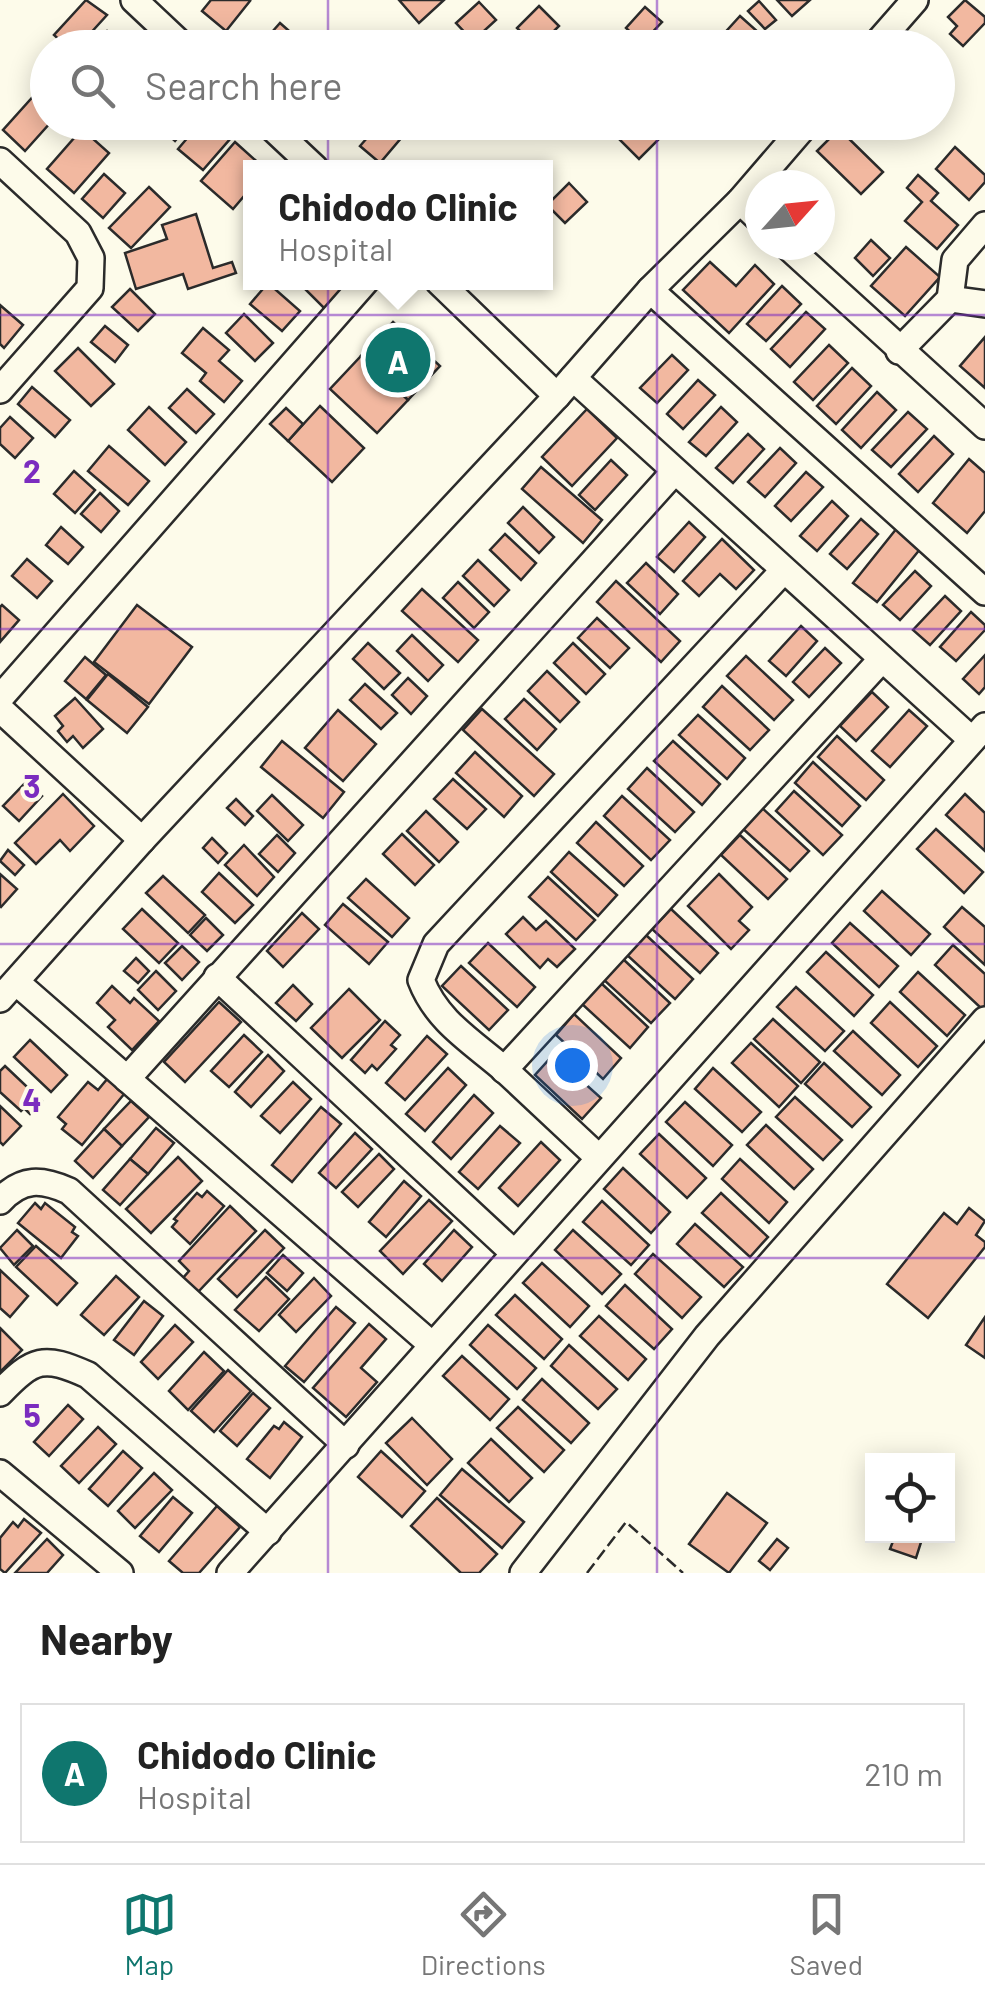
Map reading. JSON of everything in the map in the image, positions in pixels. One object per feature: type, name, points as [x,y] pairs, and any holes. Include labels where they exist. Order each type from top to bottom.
[{"type":"street","points":[[134,0],[166,30]]},
{"type":"street","points":[[889,30],[915,0]]},
{"type":"street","points":[[285,140],[306,160]]},
{"type":"street","points":[[431,1344],[200,1139],[8,990],[142,840],[565,387],[650,290],[740,201],[793,140]]},
{"type":"street","points":[[0,161],[78,233],[91,258],[90,288],[0,390]]},
{"type":"street","points":[[740,201],[745,206]]},
{"type":"street","points":[[899,351],[950,299],[956,260],[985,226]]},
{"type":"street","points":[[802,260],[985,426]]},
{"type":"street","points":[[0,698],[357,290]]},
{"type":"street","points":[[230,1573],[979,733],[882,660],[674,472],[448,290]]},
{"type":"street","points":[[650,290],[985,592]]},
{"type":"street","points":[[950,299],[985,304]]},
{"type":"street","points":[[127,1079],[674,472]]},
{"type":"street","points":[[598,1158],[504,1070],[448,1024],[430,1002],[421,980],[436,944],[783,571]]},
{"type":"street","points":[[504,1070],[882,660]]},
{"type":"street","points":[[0,709],[142,840]]},
{"type":"street","points":[[217,977],[514,1253]]},
{"type":"street","points":[[523,1573],[707,1336],[985,1020]]},
{"type":"street","points":[[0,1201],[22,1182],[47,1181],[69,1192],[346,1445]]},
{"type":"street","points":[[0,1393],[24,1368],[57,1362],[88,1375],[268,1532]]},
{"type":"street","points":[[0,1473],[120,1573]]},
{"type":"building","points":[[86,0],[107,15],[93,30],[59,30]]},
{"type":"building","points":[[211,0],[250,1],[227,30],[202,11]]},
{"type":"building","points":[[399,0],[444,0],[419,23]]},
{"type":"building","points":[[777,0],[810,0],[792,16]]},
{"type":"building","points":[[965,0],[985,17],[985,23],[963,46],[955,39],[957,26],[948,17]]},
{"type":"building","points":[[759,1],[776,20],[765,29],[748,11]]},
{"type":"building","points":[[479,2],[496,20],[485,30],[463,30],[456,23]]},
{"type":"building","points":[[539,6],[559,26],[555,30],[517,28]]},
{"type":"building","points":[[645,7],[662,22],[654,30],[626,28]]},
{"type":"building","points":[[740,16],[756,30],[727,30]]},
{"type":"building","points":[[30,100],[30,140],[35,140],[25,151],[3,130]]},
{"type":"building","points":[[72,140],[94,140],[109,153],[74,193],[47,169]]},
{"type":"building","points":[[186,140],[229,140],[203,170],[178,149]]},
{"type":"building","points":[[365,140],[399,140],[383,160],[376,160],[360,146]]},
{"type":"building","points":[[620,140],[658,140],[639,159]]},
{"type":"building","points":[[828,140],[850,140],[883,172],[861,194],[817,151]]},
{"type":"building","points":[[235,142],[255,160],[243,160],[243,197],[233,209],[201,181]]},
{"type":"building","points":[[955,147],[985,175],[985,182],[969,200],[936,169]]},
{"type":"building","points":[[104,174],[125,193],[103,218],[82,199]]},
{"type":"building","points":[[918,175],[938,193],[931,201],[958,225],[937,249],[905,221],[922,202],[907,188]]},
{"type":"building","points":[[569,183],[587,202],[565,223],[553,211],[553,199]]},
{"type":"building","points":[[149,187],[170,207],[131,248],[109,228]]},
{"type":"building","points":[[196,214],[213,268],[232,262],[236,273],[188,289],[183,274],[136,289],[125,253],[167,239],[162,225]]},
{"type":"building","points":[[871,240],[890,258],[873,276],[855,258]]},
{"type":"building","points":[[906,247],[940,277],[905,316],[871,286]]},
{"type":"building","points":[[710,262],[736,286],[755,265],[774,284],[729,333],[683,290]]},
{"type":"building","points":[[782,286],[801,304],[766,341],[747,324]]},
{"type":"building","points":[[130,289],[155,314],[138,331],[112,307]]},
{"type":"building","points":[[262,290],[276,290],[300,311],[282,331],[250,304]]},
{"type":"building","points":[[306,290],[345,290],[326,310]]},
{"type":"building","points":[[0,305],[23,325],[4,348],[0,344]]},
{"type":"building","points":[[806,312],[825,329],[790,367],[771,349]]},
{"type":"building","points":[[244,314],[273,343],[255,361],[226,333]]},
{"type":"building","points":[[393,322],[440,366],[408,400],[361,356]]},
{"type":"building","points":[[105,326],[128,345],[115,362],[91,342]]},
{"type":"building","points":[[203,328],[229,350],[219,361],[242,381],[224,402],[200,381],[206,373],[182,353]]},
{"type":"building","points":[[985,337],[985,388],[960,366]]},
{"type":"building","points":[[829,345],[848,363],[813,400],[794,382]]},
{"type":"building","points":[[78,348],[114,384],[91,406],[55,371]]},
{"type":"building","points":[[672,355],[688,370],[657,403],[640,388]]},
{"type":"building","points":[[361,356],[408,400],[377,433],[330,389]]},
{"type":"building","points":[[852,368],[871,386],[836,424],[817,406]]},
{"type":"building","points":[[698,380],[715,395],[683,429],[667,414]]},
{"type":"building","points":[[32,387],[70,420],[55,437],[18,404]]},
{"type":"building","points":[[187,389],[214,414],[196,433],[169,408]]},
{"type":"building","points":[[877,392],[896,410],[861,448],[842,430]]},
{"type":"building","points":[[320,406],[364,448],[332,482],[288,441]]},
{"type":"building","points":[[149,407],[186,442],[165,465],[128,430]]},
{"type":"building","points":[[721,407],[737,422],[706,456],[689,442]]},
{"type":"building","points":[[286,408],[303,424],[288,441],[270,424]]},
{"type":"building","points":[[587,409],[617,438],[572,486],[542,457]]},
{"type":"building","points":[[908,412],[927,429],[891,467],[872,450]]},
{"type":"building","points":[[10,417],[33,438],[15,458],[0,444],[0,428]]},
{"type":"building","points":[[748,434],[764,449],[733,483],[716,468]]},
{"type":"building","points":[[934,436],[953,454],[918,492],[899,474]]},
{"type":"building","points":[[109,446],[149,481],[128,505],[88,471]]},
{"type":"building","points":[[780,448],[796,463],[765,497],[748,482]]},
{"type":"building","points":[[969,459],[985,473],[985,511],[967,533],[933,503]]},
{"type":"building","points":[[611,460],[627,475],[595,510],[579,495]]},
{"type":"building","points":[[541,467],[602,520],[583,543],[522,489]]},
{"type":"building","points":[[74,471],[95,490],[75,513],[54,494]]},
{"type":"building","points":[[806,472],[823,487],[791,521],[775,506]]},
{"type":"building","points":[[100,493],[119,511],[101,532],[81,514]]},
{"type":"building","points":[[832,501],[848,516],[817,551],[800,536]]},
{"type":"building","points":[[523,507],[554,537],[539,553],[508,523]]},
{"type":"building","points":[[861,519],[878,534],[847,569],[830,554]]},
{"type":"building","points":[[689,522],[705,537],[674,572],[657,557]]},
{"type":"building","points":[[61,527],[83,547],[68,564],[46,545]]},
{"type":"building","points":[[897,528],[921,548],[877,602],[853,583]]},
{"type":"building","points":[[505,534],[536,563],[521,580],[490,550]]},
{"type":"building","points":[[722,539],[754,570],[736,589],[720,574],[699,596],[683,581]]},
{"type":"building","points":[[27,559],[52,581],[37,598],[12,576]]},
{"type":"building","points":[[478,560],[509,590],[494,606],[463,576]]},
{"type":"building","points":[[646,563],[678,594],[660,614],[627,583]]},
{"type":"building","points":[[915,571],[931,586],[900,620],[883,605]]},
{"type":"building","points":[[616,581],[680,641],[661,662],[597,602]]},
{"type":"building","points":[[458,582],[489,612],[474,628],[443,598]]},
{"type":"building","points":[[422,589],[478,640],[458,662],[402,611]]},
{"type":"building","points":[[945,596],[961,611],[930,645],[913,630]]},
{"type":"building","points":[[137,605],[192,647],[149,704],[94,662]]},
{"type":"building","points":[[0,607],[19,620],[0,642]]},
{"type":"building","points":[[971,612],[985,625],[985,630],[956,661],[940,647]]},
{"type":"building","points":[[597,618],[629,648],[610,668],[578,638]]},
{"type":"building","points":[[801,626],[817,641],[786,676],[769,661]]},
{"type":"building","points":[[412,635],[443,665],[428,681],[397,651]]},
{"type":"building","points":[[368,643],[400,673],[384,689],[353,659]]},
{"type":"building","points":[[573,643],[605,674],[586,694],[554,663]]},
{"type":"building","points":[[825,648],[841,663],[809,697],[793,682]]},
{"type":"building","points":[[985,655],[985,687],[979,694],[963,679]]},
{"type":"building","points":[[746,656],[793,700],[774,720],[727,676]]},
{"type":"building","points":[[85,657],[106,675],[86,699],[65,681]]},
{"type":"building","points":[[547,671],[579,702],[560,722],[528,691]]},
{"type":"building","points":[[108,674],[148,707],[127,733],[87,700]]},
{"type":"building","points":[[408,678],[427,696],[411,714],[392,695]]},
{"type":"building","points":[[365,684],[397,713],[381,729],[350,700]]},
{"type":"building","points":[[722,686],[769,730],[750,750],[703,707]]},
{"type":"building","points":[[872,692],[888,707],[856,741],[840,726]]},
{"type":"building","points":[[75,698],[103,729],[83,748],[73,736],[67,742],[58,731],[63,726],[55,716]]},
{"type":"building","points":[[524,699],[556,729],[537,750],[505,719]]},
{"type":"building","points":[[482,709],[554,774],[534,796],[463,730]]},
{"type":"building","points":[[338,710],[376,744],[343,781],[305,748]]},
{"type":"building","points":[[909,710],[927,726],[890,767],[872,751]]},
{"type":"building","points":[[698,715],[745,758],[727,779],[679,735]]},
{"type":"building","points":[[837,736],[884,780],[866,800],[818,757]]},
{"type":"building","points":[[282,741],[344,792],[323,818],[261,767]]},
{"type":"building","points":[[673,741],[720,784],[702,805],[654,761]]},
{"type":"building","points":[[475,752],[522,796],[504,817],[456,773]]},
{"type":"building","points":[[813,762],[860,806],[842,826],[795,783]]},
{"type":"building","points":[[647,768],[694,812],[675,832],[628,789]]},
{"type":"building","points":[[453,779],[486,809],[467,829],[434,799]]},
{"type":"building","points":[[26,782],[42,796],[19,821],[3,806]]},
{"type":"building","points":[[794,791],[842,835],[823,855],[776,811]]},
{"type":"building","points":[[63,794],[94,826],[70,851],[60,840],[36,864],[15,843]]},
{"type":"building","points":[[965,794],[985,813],[985,851],[946,815]]},
{"type":"building","points":[[272,795],[303,825],[288,841],[257,811]]},
{"type":"building","points":[[622,796],[670,840],[651,860],[604,816]]},
{"type":"building","points":[[236,799],[253,816],[245,825],[227,808]]},
{"type":"building","points":[[761,807],[809,851],[790,871],[742,828]]},
{"type":"building","points":[[426,811],[458,842],[439,862],[407,831]]},
{"type":"building","points":[[596,822],[643,866],[624,886],[577,843]]},
{"type":"building","points":[[936,829],[983,872],[964,893],[917,849]]},
{"type":"building","points":[[402,834],[434,865],[415,885],[383,854]]},
{"type":"building","points":[[277,835],[295,853],[278,872],[259,854]]},
{"type":"building","points":[[740,835],[787,879],[768,899],[721,855]]},
{"type":"building","points":[[212,838],[227,853],[218,863],[203,848]]},
{"type":"building","points":[[244,845],[274,877],[257,896],[225,865]]},
{"type":"building","points":[[8,850],[24,865],[15,875],[0,861]]},
{"type":"building","points":[[569,852],[617,895],[598,916],[551,872]]},
{"type":"building","points":[[219,873],[253,905],[235,923],[202,892]]},
{"type":"building","points":[[0,874],[17,889],[1,907],[0,906]]},
{"type":"building","points":[[719,874],[752,907],[739,921],[749,930],[731,949],[688,906]]},
{"type":"building","points":[[163,876],[205,915],[188,933],[146,893]]},
{"type":"building","points":[[548,877],[595,920],[576,940],[529,897]]},
{"type":"building","points":[[366,879],[409,918],[392,937],[348,898]]},
{"type":"building","points":[[882,891],[930,934],[911,955],[864,911]]},
{"type":"building","points":[[343,904],[388,942],[369,964],[325,925]]},
{"type":"building","points":[[962,907],[985,927],[985,965],[944,927]]},
{"type":"building","points":[[142,909],[178,943],[159,963],[123,929]]},
{"type":"building","points":[[671,909],[718,953],[700,973],[652,929]]},
{"type":"building","points":[[302,913],[319,929],[283,967],[267,951]]},
{"type":"building","points":[[523,917],[536,930],[546,921],[575,949],[557,967],[548,959],[540,968],[506,934]]},
{"type":"building","points":[[206,918],[223,935],[207,951],[190,935]]},
{"type":"building","points":[[850,923],[898,966],[879,987],[832,943]]},
{"type":"building","points":[[646,935],[693,979],[675,999],[627,955]]},
{"type":"building","points":[[488,943],[535,987],[517,1007],[469,963]]},
{"type":"building","points":[[953,945],[985,974],[982,1009],[935,965]]},
{"type":"building","points":[[182,946],[199,962],[182,980],[165,963]]},
{"type":"building","points":[[826,952],[873,995],[854,1016],[807,972]]},
{"type":"building","points":[[136,958],[149,971],[138,983],[124,971]]},
{"type":"building","points":[[623,959],[670,1003],[651,1023],[604,980]]},
{"type":"building","points":[[461,966],[508,1010],[489,1030],[442,986]]},
{"type":"building","points":[[156,971],[176,991],[158,1010],[138,990]]},
{"type":"building","points":[[918,972],[965,1015],[947,1036],[900,992]]},
{"type":"building","points":[[601,983],[648,1027],[630,1048],[582,1004]]},
{"type":"building","points":[[293,985],[312,1004],[296,1021],[276,1003]]},
{"type":"building","points":[[112,986],[130,1003],[134,998],[159,1021],[132,1050],[108,1027],[115,1020],[97,1003]]},
{"type":"building","points":[[796,987],[844,1031],[825,1051],[777,1007]]},
{"type":"building","points":[[349,989],[380,1020],[342,1058],[311,1028]]},
{"type":"building","points":[[219,1002],[241,1022],[185,1082],[164,1062]]},
{"type":"building","points":[[890,1002],[937,1046],[918,1067],[871,1023]]},
{"type":"building","points":[[574,1014],[621,1058],[603,1079],[556,1035]]},
{"type":"building","points":[[773,1019],[820,1062],[801,1083],[754,1039]]},
{"type":"building","points":[[385,1021],[400,1035],[391,1045],[396,1049],[377,1070],[372,1065],[365,1073],[351,1060]]},
{"type":"building","points":[[853,1031],[900,1075],[882,1095],[834,1051]]},
{"type":"building","points":[[244,1035],[262,1052],[229,1087],[211,1071]]},
{"type":"building","points":[[427,1036],[447,1054],[405,1100],[386,1083]]},
{"type":"building","points":[[30,1040],[67,1075],[51,1092],[14,1057]]},
{"type":"building","points":[[751,1043],[798,1086],[779,1107],[732,1063]]},
{"type":"building","points":[[268,1055],[284,1071],[251,1107],[235,1092]]},
{"type":"building","points":[[553,1055],[601,1098],[582,1119],[535,1075]]},
{"type":"building","points":[[824,1063],[871,1107],[852,1127],[805,1084]]},
{"type":"building","points":[[5,1066],[42,1101],[30,1114],[0,1092],[0,1071]]},
{"type":"building","points":[[448,1068],[466,1085],[425,1131],[406,1114]]},
{"type":"building","points":[[713,1068],[761,1112],[742,1132],[695,1089]]},
{"type":"building","points":[[108,1078],[125,1093],[82,1145],[62,1129],[66,1124],[58,1117],[88,1082],[98,1090]]},
{"type":"building","points":[[293,1082],[311,1099],[280,1133],[261,1116]]},
{"type":"building","points":[[474,1095],[493,1113],[451,1159],[433,1142]]},
{"type":"building","points":[[795,1097],[842,1140],[823,1160],[776,1117]]},
{"type":"building","points":[[131,1101],[149,1117],[122,1146],[104,1129]]},
{"type":"building","points":[[685,1102],[732,1145],[713,1166],[666,1122]]},
{"type":"building","points":[[0,1106],[21,1126],[3,1145],[0,1142]]},
{"type":"building","points":[[321,1107],[341,1124],[292,1182],[272,1165]]},
{"type":"building","points":[[766,1125],[813,1169],[794,1189],[747,1145]]},
{"type":"building","points":[[500,1126],[520,1143],[478,1189],[459,1172]]},
{"type":"building","points":[[156,1128],[174,1143],[148,1174],[130,1159]]},
{"type":"building","points":[[104,1129],[122,1146],[93,1178],[75,1161]]},
{"type":"building","points":[[355,1133],[372,1149],[336,1188],[319,1173]]},
{"type":"building","points":[[659,1134],[706,1178],[687,1198],[640,1154]]},
{"type":"building","points":[[541,1142],[560,1160],[518,1206],[499,1188]]},
{"type":"building","points":[[379,1154],[394,1169],[358,1207],[342,1192]]},
{"type":"building","points":[[178,1157],[202,1181],[151,1233],[126,1209]]},
{"type":"building","points":[[130,1159],[148,1174],[120,1205],[103,1190]]},
{"type":"building","points":[[740,1159],[787,1202],[769,1223],[722,1179]]},
{"type":"building","points":[[623,1168],[670,1212],[651,1233],[604,1189]]},
{"type":"building","points":[[404,1181],[421,1196],[386,1237],[369,1222]]},
{"type":"building","points":[[207,1191],[224,1206],[190,1244],[172,1227],[177,1221],[174,1219],[197,1193],[202,1197]]},
{"type":"building","points":[[721,1193],[768,1237],[750,1257],[702,1213]]},
{"type":"building","points":[[429,1200],[452,1221],[403,1274],[380,1251]]},
{"type":"building","points":[[602,1201],[649,1245],[631,1265],[583,1222]]},
{"type":"building","points":[[35,1203],[41,1209],[45,1203],[75,1227],[72,1232],[78,1236],[61,1258],[18,1223]]},
{"type":"building","points":[[230,1206],[256,1231],[198,1292],[183,1278],[189,1271],[179,1261]]},
{"type":"building","points":[[969,1208],[985,1221],[976,1235],[985,1247],[928,1318],[887,1284],[944,1213],[957,1224]]},
{"type":"building","points":[[695,1224],[743,1267],[724,1287],[677,1244]]},
{"type":"building","points":[[17,1230],[33,1246],[14,1265],[0,1248]]},
{"type":"building","points":[[265,1230],[284,1248],[237,1297],[218,1279]]},
{"type":"building","points":[[454,1230],[472,1247],[442,1281],[424,1264]]},
{"type":"building","points":[[573,1230],[621,1274],[602,1294],[555,1250]]},
{"type":"building","points":[[36,1246],[77,1283],[57,1305],[16,1267]]},
{"type":"building","points":[[653,1254],[701,1297],[682,1318],[635,1274]]},
{"type":"building","points":[[283,1255],[303,1273],[287,1291],[267,1273]]},
{"type":"building","points":[[542,1263],[589,1306],[570,1327],[523,1283]]},
{"type":"building","points":[[0,1270],[28,1296],[10,1317],[0,1308]]},
{"type":"building","points":[[116,1276],[139,1297],[104,1335],[81,1315]]},
{"type":"building","points":[[266,1277],[289,1299],[259,1331],[235,1310]]},
{"type":"building","points":[[314,1278],[331,1296],[296,1332],[279,1315]]},
{"type":"building","points":[[625,1285],[672,1329],[654,1349],[606,1306]]},
{"type":"building","points":[[515,1295],[562,1339],[544,1359],[496,1315]]},
{"type":"building","points":[[144,1301],[163,1316],[134,1355],[114,1340]]},
{"type":"building","points":[[336,1307],[355,1323],[304,1382],[285,1366]]},
{"type":"building","points":[[599,1316],[646,1359],[628,1380],[580,1336]]},
{"type":"building","points":[[985,1317],[985,1358],[966,1345]]},
{"type":"building","points":[[369,1324],[386,1339],[361,1368],[377,1382],[346,1417],[313,1388]]},
{"type":"building","points":[[175,1325],[193,1342],[158,1379],[141,1362]]},
{"type":"building","points":[[488,1325],[536,1368],[517,1389],[470,1345]]},
{"type":"building","points":[[0,1328],[22,1350],[0,1372]]},
{"type":"building","points":[[569,1345],[617,1389],[598,1409],[551,1366]]},
{"type":"building","points":[[204,1352],[224,1371],[188,1410],[169,1391]]},
{"type":"building","points":[[462,1356],[509,1399],[490,1420],[443,1376]]},
{"type":"building","points":[[228,1370],[251,1391],[214,1432],[191,1411]]},
{"type":"building","points":[[542,1379],[589,1423],[571,1443],[523,1400]]},
{"type":"building","points":[[253,1393],[270,1408],[237,1446],[220,1431]]},
{"type":"building","points":[[68,1405],[83,1419],[49,1456],[34,1442]]},
{"type":"building","points":[[518,1407],[564,1450],[544,1472],[497,1428]]},
{"type":"building","points":[[412,1418],[452,1459],[427,1485],[386,1443]]},
{"type":"building","points":[[284,1422],[302,1437],[270,1478],[247,1459],[274,1426],[279,1429]]},
{"type":"building","points":[[98,1427],[116,1444],[79,1483],[61,1466]]},
{"type":"building","points":[[491,1439],[532,1478],[509,1502],[468,1463]]},
{"type":"building","points":[[123,1451],[142,1468],[108,1506],[89,1489]]},
{"type":"building","points":[[381,1451],[425,1491],[402,1517],[358,1477]]},
{"type":"building","points":[[462,1469],[524,1522],[502,1548],[440,1495]]},
{"type":"building","points":[[154,1473],[172,1490],[135,1528],[118,1511]]},
{"type":"building","points":[[727,1493],[767,1523],[729,1573],[689,1544]]},
{"type":"building","points":[[173,1497],[192,1513],[159,1552],[140,1536]]},
{"type":"building","points":[[437,1498],[497,1554],[479,1573],[461,1573],[411,1526]]},
{"type":"building","points":[[217,1506],[240,1527],[199,1573],[183,1573],[169,1561]]},
{"type":"building","points":[[24,1519],[41,1533],[5,1573],[0,1569],[0,1538],[13,1522],[18,1527]]},
{"type":"building","points":[[47,1539],[63,1555],[47,1573],[15,1573]]},
{"type":"building","points":[[777,1539],[788,1548],[770,1570],[759,1561]]},
{"type":"building","points":[[892,1543],[921,1543],[916,1558],[890,1549]]},
{"type":"fence","points":[[587,1573],[626,1522],[683,1573]]},
{"type":"place","name":"Chidodo Clinic","points":[[398,360]]}]
